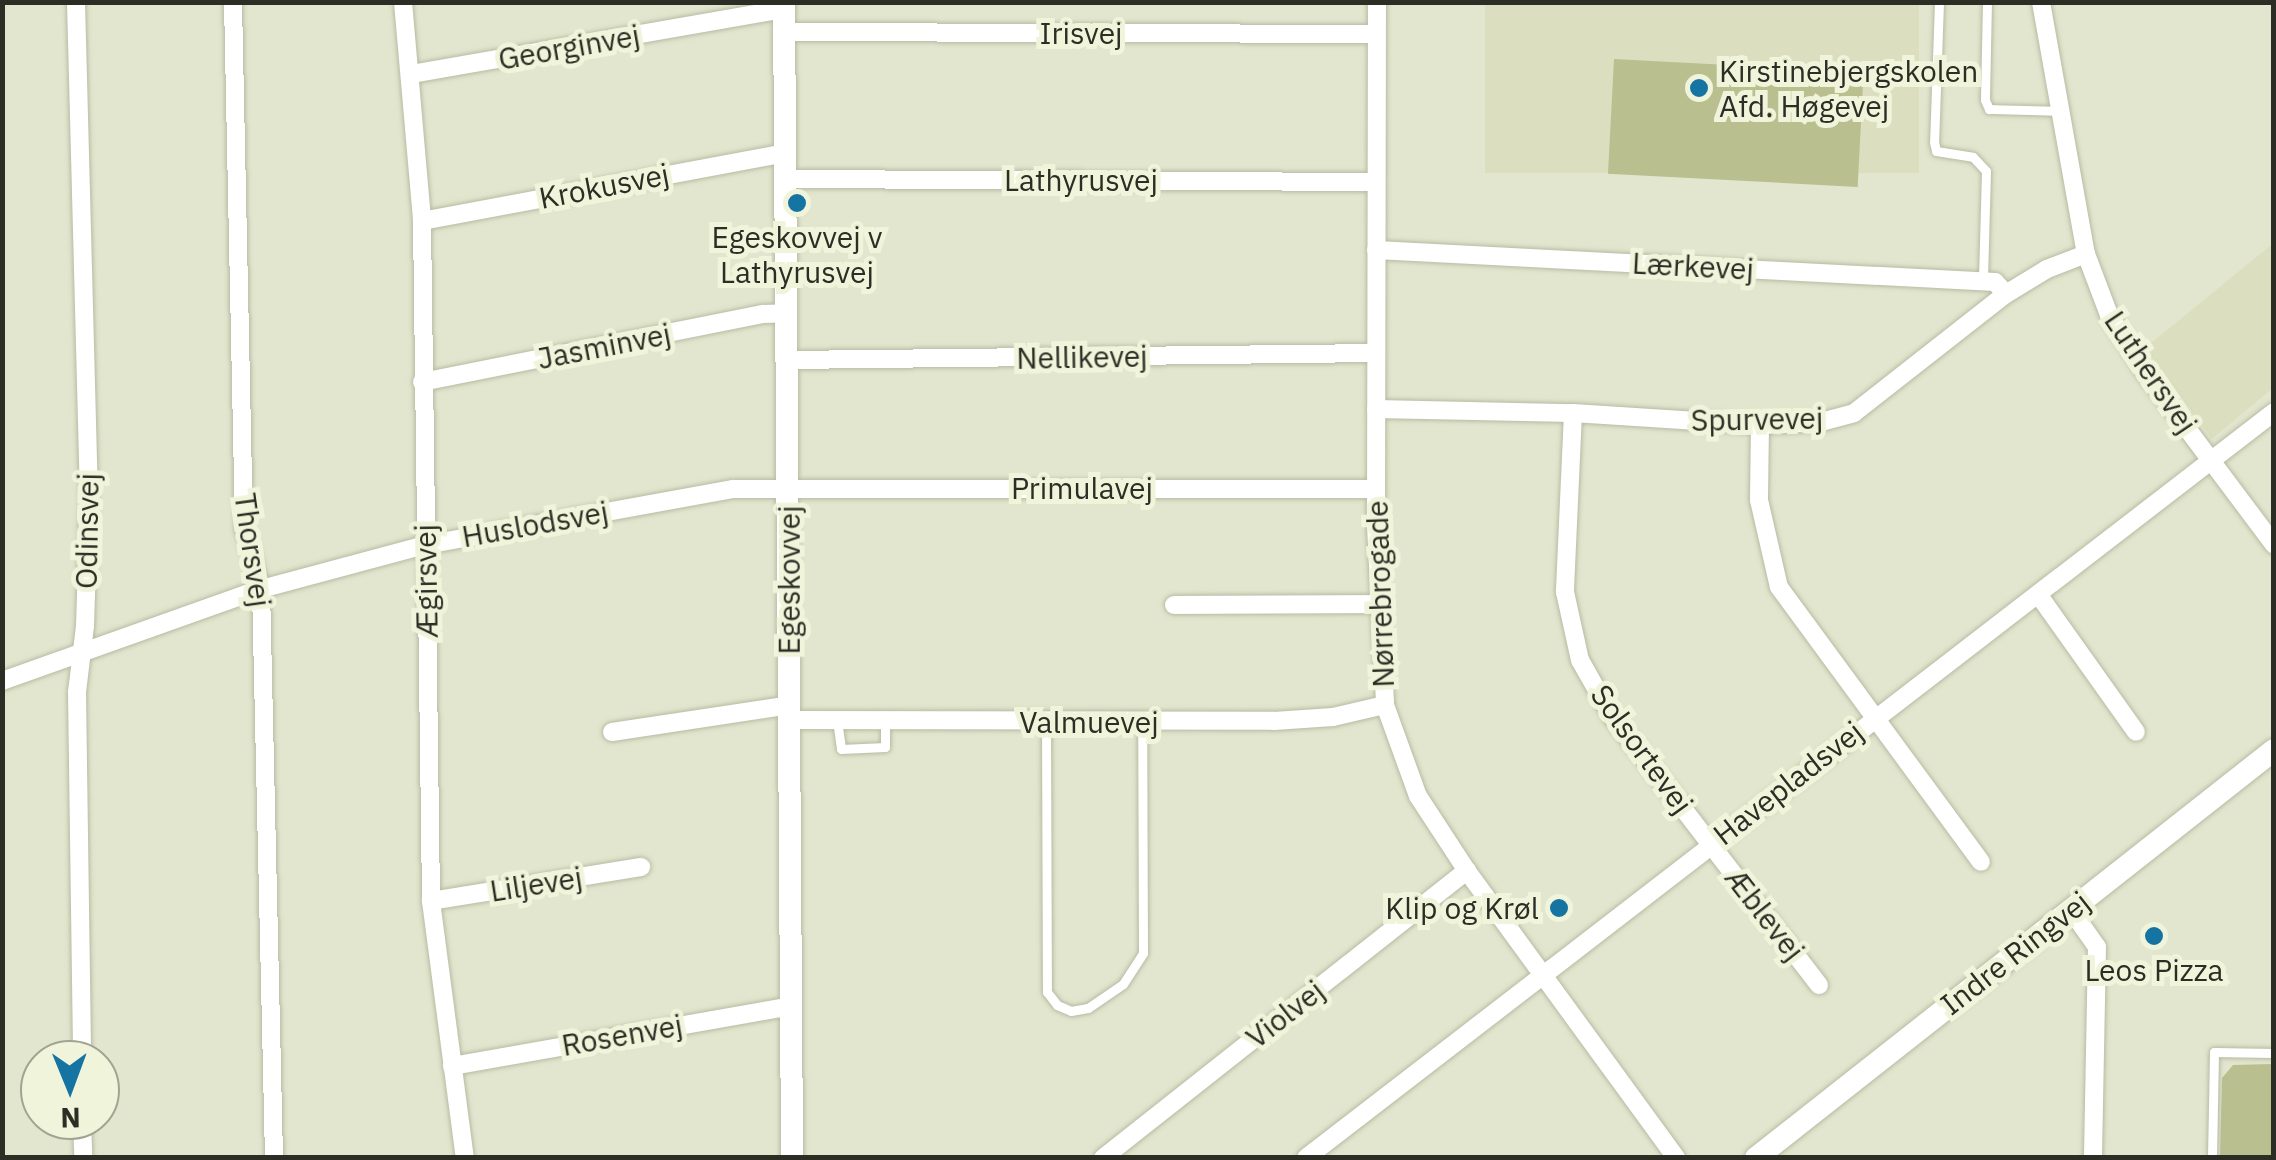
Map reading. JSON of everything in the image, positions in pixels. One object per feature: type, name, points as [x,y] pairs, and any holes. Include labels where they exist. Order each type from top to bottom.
[{"type":"street","name":"Odinsvej","points":[[76,2],[89,500],[86,626],[80,652],[82,1040]]},
{"type":"street","name":"Thorsvej","points":[[233,2],[244,528],[262,589],[274,1158]]},
{"type":"street","name":"Ægirsvej","points":[[403,2],[422,222],[431,901],[464,1158]]},
{"type":"street","name":"Nørrebrogade","points":[[1376,2],[1376,489],[1378,604],[1386,705],[1418,796],[1467,871],[1676,1158]]},
{"type":"street","name":"Luthersvej","points":[[2041,2],[2086,254],[2109,315],[2144,371],[2274,545]]},
{"type":"street","name":"Georginvej","points":[[412,74],[784,15]]},
{"type":"street","name":"Irisvej","points":[[784,15],[1376,34]]},
{"type":"street","name":"Egeskovvej","points":[[784,15],[792,1158]]},
{"type":"street","name":"Krokusvej","points":[[422,222],[786,153]]},
{"type":"street","name":"Lathyrusvej","points":[[786,178],[1376,182]]},
{"type":"street","name":"Lærkevej","points":[[1376,250],[1982,281],[1994,282],[2006,294]]},
{"type":"street","name":"Spurvevej","points":[[1376,409],[1572,414],[1760,425],[1821,422],[1854,414],[2006,294],[2047,269],[2086,254]]},
{"type":"street","name":"Jasminvej","points":[[422,382],[763,314],[787,313]]},
{"type":"street","name":"Nellikevej","points":[[788,360],[1376,354]]},
{"type":"street","name":"Havepladsvej","points":[[1306,1158],[1872,718],[2274,412]]},
{"type":"street","name":"Solsortevej","points":[[1572,414],[1565,592],[1580,660],[1611,715],[1710,843]]},
{"type":"street","points":[[1760,425],[1759,500],[1779,587],[1981,862]]},
{"type":"street","name":"Huslodsvej","points":[[2,681],[262,589],[425,545],[733,488],[788,487]]},
{"type":"street","name":"Primulavej","points":[[788,487],[1376,489]]},
{"type":"street","points":[[2038,594],[2136,732]]},
{"type":"street","points":[[1174,605],[1378,604]]},
{"type":"street","name":"Valmuevej","points":[[612,732],[791,712],[837,720],[1142,722],[1294,720],[1386,705]]},
{"type":"street","name":"Indre Ringvej","points":[[1756,1158],[2274,750]]},
{"type":"street","name":"Æblevej","points":[[1710,843],[1820,985]]},
{"type":"street","name":"Liljevej","points":[[431,901],[641,866]]},
{"type":"street","name":"Violvej","points":[[1103,1158],[1467,871]]},
{"type":"street","points":[[2071,910],[2097,946],[2092,1158]]},
{"type":"street","name":"Rosenvej","points":[[452,1066],[791,1006]]},
{"type":"lane","points":[[1940,2],[1934,142],[1936,151],[1973,157],[1986,171],[1982,281]]},
{"type":"lane","points":[[1987,2],[1988,109],[2060,111]]},
{"type":"lane","points":[[837,720],[838,746],[860,749],[885,747],[885,720]]},
{"type":"lane","points":[[1046,722],[1047,992],[1056,1005],[1072,1011],[1088,1008],[1124,984],[1143,952],[1142,722]]},
{"type":"lane","points":[[2212,1158],[2214,1052],[2274,1053]]},
{"type":"shaded area","name":"Kirstinebjergskolen Afd. Høgevej","points":[[1485,3],[1919,3],[1919,173],[1485,173]]},
{"type":"shaded area","points":[[1614,59],[1864,72],[1858,187],[1608,174]]},
{"type":"shaded area","points":[[2271,245],[2273,388],[2212,439],[2145,348]]},
{"type":"shaded area","points":[[2273,1064],[2273,1157],[2220,1157],[2222,1078],[2233,1065]]},
{"type":"place","name":"Kirstinebjergskolen Afd. Høgevej","points":[[1699,88]]},
{"type":"place","name":"Egeskovvej v Lathyrusvej","points":[[797,203]]},
{"type":"place","name":"Klip og Krøl","points":[[1559,908]]},
{"type":"place","name":"Leos Pizza","points":[[2154,936]]}]
